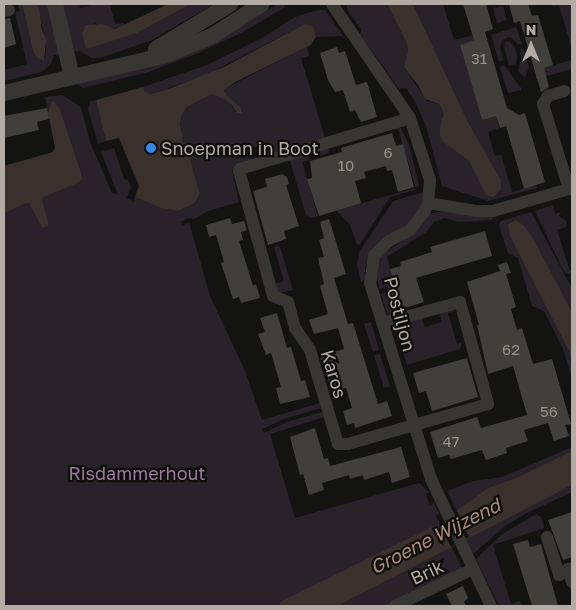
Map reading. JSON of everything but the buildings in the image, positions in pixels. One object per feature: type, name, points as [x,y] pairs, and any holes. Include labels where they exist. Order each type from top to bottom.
[{"type":"street","points":[[55,4],[72,77]]},
{"type":"street","points":[[120,66],[171,41],[230,4]]},
{"type":"street","points":[[4,93],[162,56],[212,36],[262,4]]},
{"type":"street","name":"Postiljon","points":[[332,4],[410,118],[430,180],[428,203],[420,219],[410,230],[389,241],[374,256],[370,283],[431,479],[491,606]]},
{"type":"street","points":[[428,203],[476,211],[493,211],[570,189],[543,104],[548,96],[564,91]]},
{"type":"street","name":"Karos","points":[[384,323],[460,302],[488,404],[344,446],[336,442],[310,350],[296,328],[288,302],[273,296],[239,171],[258,163],[410,118]]},
{"type":"street","points":[[547,537],[559,575],[570,568],[572,582]]},
{"type":"street","name":"Brik","points":[[395,606],[474,569]]},
{"type":"green space","points":[[18,4],[22,4],[33,51],[37,58],[44,61],[46,51],[44,33],[36,4],[48,4],[59,56],[54,55],[51,64],[42,72],[4,81],[4,70],[27,64],[15,12],[20,11]]},
{"type":"green space","points":[[62,4],[79,4],[80,8],[95,4],[110,4],[115,24],[124,23],[125,25],[112,29],[94,23],[86,48],[137,33],[191,4],[214,4],[152,40],[100,58],[92,58],[78,50],[76,52],[74,50]]},
{"type":"green space","points":[[278,4],[284,4],[285,7],[243,32],[198,53],[149,72],[83,88],[77,84],[241,26]]},
{"type":"green space","points":[[346,4],[387,4],[407,44],[408,51],[404,67],[427,101],[439,104],[442,109],[443,121],[440,128],[443,142],[469,161],[472,167],[501,180],[468,122],[413,4],[443,4],[454,40],[475,35],[477,39],[460,45],[482,120],[496,115],[499,128],[488,132],[495,156],[501,155],[512,192],[536,185],[537,188],[488,201],[442,186],[426,126],[415,101],[406,88],[399,89],[360,34],[361,29],[348,11]]},
{"type":"green space","points":[[552,4],[572,4],[572,49],[559,5],[553,6]]},
{"type":"green space","points":[[503,6],[507,20],[497,23],[493,8]]},
{"type":"green space","points":[[318,10],[325,10],[343,36],[316,37],[313,26],[305,24],[206,75],[151,94],[144,91],[143,87],[207,65],[262,38],[295,17]]},
{"type":"green space","points":[[516,27],[522,44],[518,44],[510,37],[503,39],[500,47],[503,60],[499,62],[491,35]]},
{"type":"green space","points":[[509,41],[515,47],[517,56],[516,64],[509,66],[504,47],[505,42]]},
{"type":"green space","name":"Risdammerhout","points":[[307,47],[309,56],[301,58],[325,138],[266,156],[262,145],[249,149],[252,161],[235,165],[232,170],[239,202],[208,211],[194,219],[187,218],[181,222],[182,226],[189,222],[210,296],[245,371],[262,420],[320,403],[321,408],[284,419],[262,429],[264,433],[287,422],[322,412],[324,417],[270,434],[295,518],[419,483],[429,492],[426,494],[430,505],[434,503],[439,513],[436,516],[463,570],[387,606],[4,606],[4,201],[81,182],[83,177],[60,109],[51,102],[48,113],[45,97],[62,95],[81,107],[90,142],[112,193],[118,195],[101,152],[114,148],[124,179],[128,180],[131,187],[127,198],[134,201],[135,197],[161,208],[178,211],[195,203],[200,195],[190,159],[205,150],[204,145],[188,149],[184,145],[180,122],[182,114],[187,107],[212,94],[227,99],[236,112],[242,111],[227,96],[224,90],[226,88]]},
{"type":"green space","points":[[523,48],[529,67],[525,78],[518,71],[521,59],[520,50]]},
{"type":"green space","points":[[571,60],[572,69],[536,79],[536,76],[545,73],[544,68]]},
{"type":"green space","points":[[504,65],[521,90],[508,93],[500,67]]},
{"type":"green space","points":[[96,100],[106,141],[98,144],[88,109],[90,101]]},
{"type":"green space","points":[[400,126],[409,145],[419,185],[416,188],[398,129],[391,130],[391,128]]},
{"type":"green space","points":[[328,148],[329,153],[317,157],[316,154],[309,156],[309,160],[302,162],[318,216],[311,218],[306,215],[289,158]]},
{"type":"green space","points":[[416,188],[390,197],[360,244],[357,245],[350,225],[336,210]]},
{"type":"green space","points":[[424,192],[421,207],[408,224],[369,255],[365,268],[365,279],[361,282],[357,265],[359,252],[393,201]]},
{"type":"green space","points":[[553,205],[555,214],[561,212],[559,216],[567,222],[566,227],[557,230],[570,271],[572,271],[569,274],[566,274],[561,266],[535,211]]},
{"type":"green space","points":[[442,211],[492,216],[493,220],[459,222],[445,218],[434,222],[426,232],[387,257],[393,279],[386,281],[387,287],[379,289],[376,269],[381,256],[418,230],[430,214]]},
{"type":"green space","points":[[531,212],[572,288],[572,312],[524,225],[514,220],[508,224],[521,256],[572,357],[572,378],[563,349],[544,311],[532,306],[518,258],[508,253],[499,225],[501,221]]},
{"type":"green space","points":[[274,247],[280,247],[293,290],[280,293],[275,291],[274,284],[284,281]]},
{"type":"green space","points":[[388,291],[395,310],[402,309],[403,313],[388,317],[381,294]]},
{"type":"green space","points":[[453,308],[454,311],[448,313],[457,344],[462,342],[460,349],[407,365],[395,326],[422,318],[425,327],[442,322],[439,312]]},
{"type":"green space","points":[[371,322],[379,350],[373,352],[364,324]]},
{"type":"green space","points":[[380,354],[390,386],[384,388],[374,355]]},
{"type":"green space","points":[[572,447],[572,451],[518,477],[488,488],[457,511],[447,491],[473,481],[502,477]]},
{"type":"green space","points":[[572,485],[572,492],[527,513],[505,526],[473,554],[466,539]]},
{"type":"green space","points":[[536,514],[541,517],[544,528],[493,545],[511,604],[520,601],[521,606],[499,606],[476,559],[501,535]]},
{"type":"water","points":[[22,4],[36,4],[39,9],[42,30],[46,39],[44,61],[37,58],[33,51]]},
{"type":"water","points":[[168,4],[191,4],[137,33],[86,49],[82,33],[86,25],[102,24],[115,29]]},
{"type":"water","points":[[387,4],[413,4],[468,122],[501,180],[501,189],[493,197],[486,195],[469,161],[443,142],[440,137],[442,109],[439,104],[425,99],[418,85],[404,67],[408,51],[407,44]]},
{"type":"water","points":[[305,24],[313,26],[316,37],[311,45],[235,82],[224,90],[227,96],[240,107],[242,113],[237,113],[232,105],[212,94],[187,107],[182,114],[180,123],[184,145],[188,149],[204,145],[207,148],[190,159],[200,194],[195,203],[178,211],[161,208],[135,197],[139,186],[119,138],[106,141],[96,100],[143,87],[144,91],[151,94],[171,88],[224,67]]},
{"type":"water","points":[[53,101],[60,109],[83,178],[80,182],[43,197],[48,226],[42,228],[30,204],[26,203],[4,213],[4,166],[53,152],[55,147],[48,113]]},
{"type":"water","points":[[515,220],[524,225],[531,235],[572,312],[572,357],[510,236],[508,224]]},
{"type":"water","name":"Groene Wijzend","points":[[572,451],[572,485],[337,606],[280,606],[280,602],[440,523],[488,488],[518,477]]},
{"type":"pier","points":[[457,511],[469,537],[451,547],[439,523]]},
{"type":"place","name":"Snoepman in Boot","points":[[151,148]]}]
